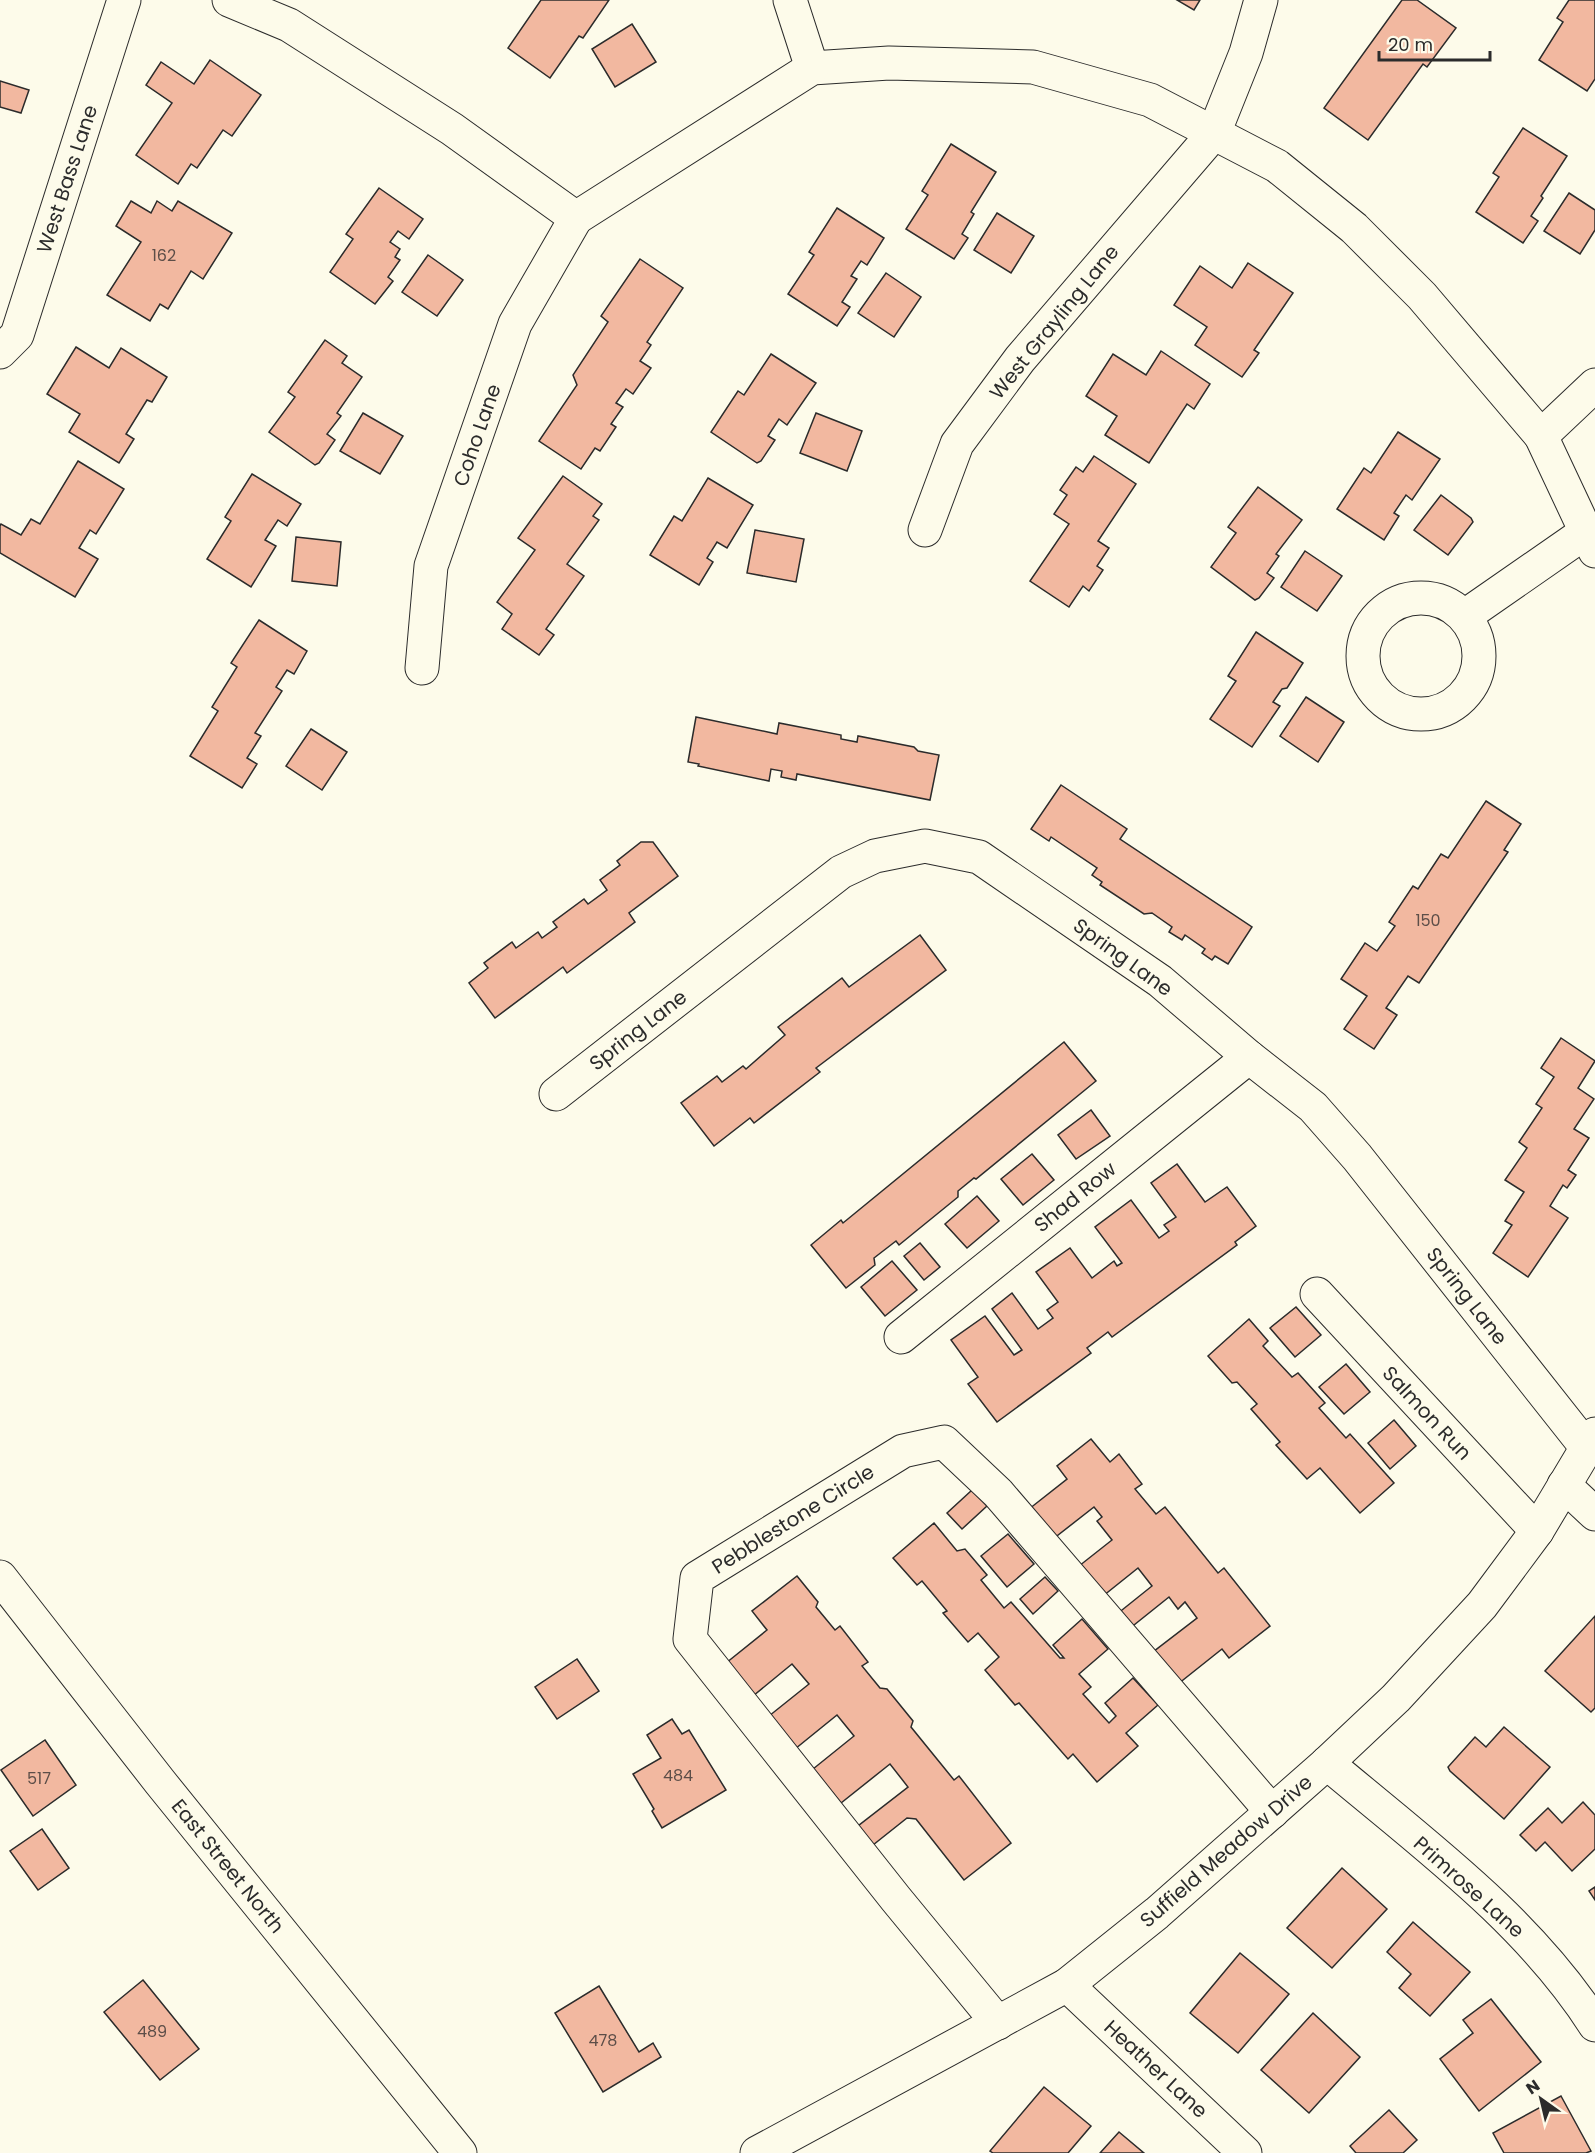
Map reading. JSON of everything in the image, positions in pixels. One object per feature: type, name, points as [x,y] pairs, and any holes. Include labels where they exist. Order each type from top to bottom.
[{"type":"street","name":"West Bass Lane","points":[[0,352],[17,335],[124,0]]},
{"type":"street","points":[[229,0],[289,25],[452,129],[576,218],[812,68],[889,63],[1033,68],[1150,100],[1277,166],[1354,228],[1422,296],[1541,436],[1590,542],[1465,616]]},
{"type":"street","points":[[790,0],[812,68]]},
{"type":"street","name":"West Grayling Lane","points":[[925,530],[957,444],[1020,359],[1214,133],[1246,53],[1261,0]]},
{"type":"street","name":"Coho Lane","points":[[422,668],[431,566],[515,324],[576,218]]},
{"type":"street","points":[[1541,436],[1595,385]]},
{"type":"street","name":"Spring Lane","points":[[556,1094],[841,872],[875,856],[925,846],[979,857],[1160,981],[1249,1057],[1313,1107],[1591,1441]]},
{"type":"street","name":"Shad Row","points":[[901,1337],[1249,1057]]},
{"type":"street","name":"Salmon Run","points":[[1317,1294],[1537,1531]]},
{"type":"street","name":"Suffield Meadow Drive","points":[[761,2152],[1067,1985],[1156,1913],[1328,1763],[1396,1698],[1482,1605],[1537,1531],[1591,1441]]},
{"type":"street","name":"Pebblestone Circle","points":[[998,2023],[690,1639],[696,1578],[903,1450],[944,1442],[998,1493],[1272,1812]]},
{"type":"street","points":[[1564,1485],[1595,1514]]},
{"type":"street","name":"East Street North","points":[[0,1577],[160,1782],[460,2153]]},
{"type":"street","name":"Primrose Lane","points":[[1328,1763],[1516,1926],[1576,1995],[1595,2025]]},
{"type":"street","name":"Heather Lane","points":[[1067,1985],[1245,2153]]},
{"type":"building","points":[[541,0],[609,0],[583,38],[579,36],[550,78],[508,48]]},
{"type":"building","points":[[1177,0],[1200,0],[1194,10]]},
{"type":"building","points":[[1402,0],[1417,0],[1456,28],[1427,67],[1423,64],[1368,140],[1324,108]]},
{"type":"building","points":[[1569,0],[1595,0],[1595,79],[1587,91],[1539,60],[1563,22],[1557,18]]},
{"type":"building","points":[[632,24],[656,62],[615,87],[592,49]]},
{"type":"building","points":[[210,60],[261,95],[232,136],[223,130],[197,168],[191,164],[178,184],[136,155],[172,103],[146,85],[161,62],[194,84]]},
{"type":"building","points":[[0,81],[29,90],[21,113],[0,107]]},
{"type":"building","points":[[1523,128],[1567,156],[1541,196],[1543,198],[1531,216],[1538,221],[1523,243],[1476,212],[1499,177],[1493,173]]},
{"type":"building","points":[[951,144],[996,172],[971,212],[974,214],[962,234],[968,238],[954,259],[906,229],[928,195],[922,191]]},
{"type":"building","points":[[379,188],[423,219],[409,239],[398,231],[390,242],[400,249],[395,257],[400,260],[388,277],[393,281],[375,304],[330,272],[353,239],[346,234]]},
{"type":"building","points":[[1569,193],[1595,210],[1595,230],[1580,254],[1544,231]]},
{"type":"building","points":[[131,201],[151,213],[157,201],[172,211],[178,201],[232,233],[203,279],[191,271],[168,309],[160,304],[150,321],[107,295],[141,242],[116,226]]},
{"type":"building","points":[[837,208],[884,238],[867,265],[861,261],[851,276],[857,279],[842,302],[850,307],[837,326],[788,294],[814,255],[809,252]]},
{"type":"building","points":[[997,213],[1034,236],[1011,273],[974,250]]},
{"type":"building","points":[[428,255],[463,280],[437,316],[402,292]]},
{"type":"building","points":[[640,259],[683,288],[647,342],[651,345],[640,361],[651,368],[633,394],[626,389],[616,403],[623,407],[611,424],[616,427],[600,451],[595,448],[581,469],[539,441],[577,385],[573,375],[608,322],[601,316]]},
{"type":"building","points":[[1248,263],[1293,293],[1254,350],[1259,353],[1242,377],[1195,345],[1207,327],[1174,305],[1200,266],[1232,288]]},
{"type":"building","points":[[886,273],[921,297],[894,337],[858,313]]},
{"type":"building","points":[[325,340],[347,356],[342,363],[362,377],[337,413],[341,416],[327,434],[335,440],[319,463],[315,465],[269,432],[295,397],[288,392]]},
{"type":"building","points":[[76,347],[109,368],[121,348],[167,377],[152,402],[147,400],[126,434],[134,439],[119,463],[69,432],[80,414],[47,394]]},
{"type":"building","points":[[1161,351],[1210,384],[1194,409],[1187,404],[1149,463],[1105,435],[1117,416],[1086,396],[1113,354],[1146,375]]},
{"type":"building","points":[[771,354],[816,383],[787,425],[779,419],[768,436],[775,440],[761,461],[757,463],[711,432],[738,391],[744,395]]},
{"type":"building","points":[[363,413],[403,436],[380,474],[340,451]]},
{"type":"building","points":[[816,413],[862,431],[847,471],[800,453]]},
{"type":"building","points":[[1398,432],[1440,459],[1412,500],[1406,495],[1394,513],[1399,516],[1384,540],[1337,509],[1364,468],[1371,473]]},
{"type":"building","points":[[1094,456],[1136,484],[1098,541],[1109,548],[1097,566],[1103,570],[1089,591],[1083,586],[1069,607],[1030,581],[1069,524],[1054,514],[1067,495],[1060,490],[1076,467],[1083,472]]},
{"type":"building","points":[[78,461],[124,489],[96,534],[90,530],[79,548],[98,559],[75,597],[0,553],[0,526],[1,524],[21,535],[31,519],[40,524]]},
{"type":"building","points":[[252,474],[301,504],[287,526],[278,520],[265,540],[276,546],[251,587],[207,559],[231,521],[225,517]]},
{"type":"building","points":[[563,476],[602,504],[593,516],[599,520],[567,564],[584,576],[546,629],[554,635],[539,655],[502,629],[512,614],[497,602],[535,550],[518,538]]},
{"type":"building","points":[[708,478],[753,505],[727,548],[717,542],[707,558],[713,562],[699,585],[650,555],[674,516],[682,521]]},
{"type":"building","points":[[1258,487],[1302,520],[1276,554],[1279,556],[1267,573],[1274,578],[1255,600],[1211,567],[1236,533],[1228,527]]},
{"type":"building","points":[[1441,495],[1473,522],[1448,555],[1414,530]]},
{"type":"building","points":[[755,530],[804,539],[796,582],[747,573]]},
{"type":"building","points":[[296,537],[341,542],[337,586],[292,581]]},
{"type":"building","points":[[1305,551],[1342,576],[1317,611],[1281,587]]},
{"type":"building","points":[[259,620],[307,651],[294,674],[287,670],[276,687],[282,691],[255,733],[261,736],[247,758],[257,764],[242,788],[190,756],[218,711],[212,707],[237,667],[231,663]]},
{"type":"building","points":[[1256,632],[1303,663],[1287,688],[1282,689],[1273,702],[1280,706],[1252,747],[1210,719],[1236,681],[1228,676]]},
{"type":"building","points":[[1306,697],[1344,722],[1318,762],[1280,736]]},
{"type":"building","points":[[696,717],[777,734],[779,723],[841,735],[841,739],[857,742],[858,736],[914,747],[918,751],[939,755],[930,800],[797,774],[796,780],[781,777],[782,771],[771,769],[769,781],[698,766],[699,764],[688,762]]},
{"type":"building","points":[[311,729],[347,752],[322,790],[286,766]]},
{"type":"building","points":[[1061,785],[1127,829],[1120,839],[1252,927],[1228,964],[1215,956],[1212,960],[1202,953],[1205,949],[1185,935],[1182,940],[1169,932],[1172,927],[1152,913],[1144,914],[1100,885],[1102,882],[1092,875],[1097,868],[1051,837],[1049,841],[1031,829]]},
{"type":"building","points":[[1486,801],[1521,824],[1504,850],[1508,852],[1419,983],[1408,976],[1386,1008],[1397,1015],[1374,1049],[1344,1029],[1367,996],[1341,979],[1365,943],[1377,951],[1395,926],[1389,922],[1413,886],[1418,889],[1441,854],[1448,858]]},
{"type":"building","points":[[641,842],[653,842],[678,876],[629,913],[635,922],[567,973],[563,967],[495,1018],[469,983],[488,968],[484,963],[512,942],[516,948],[538,932],[542,938],[557,927],[553,922],[584,899],[588,904],[607,890],[600,880],[620,865],[617,861]]},
{"type":"building","points":[[920,935],[946,970],[816,1068],[820,1072],[754,1123],[750,1118],[714,1146],[681,1103],[717,1076],[722,1082],[743,1066],[746,1069],[785,1035],[778,1027],[842,978],[849,987]]},
{"type":"building","points":[[1561,1038],[1595,1061],[1578,1088],[1594,1099],[1574,1129],[1589,1138],[1568,1170],[1576,1175],[1567,1188],[1563,1185],[1550,1206],[1568,1218],[1528,1277],[1493,1253],[1512,1225],[1505,1221],[1524,1192],[1505,1180],[1527,1148],[1519,1142],[1542,1108],[1536,1104],[1554,1077],[1541,1068]]},
{"type":"building","points":[[1064,1042],[1096,1081],[976,1179],[974,1178],[958,1191],[958,1197],[899,1245],[896,1241],[874,1258],[875,1265],[846,1288],[811,1245],[841,1220],[843,1223]]},
{"type":"building","points":[[1091,1110],[1110,1136],[1076,1159],[1058,1135]]},
{"type":"building","points":[[1032,1154],[1054,1180],[1023,1205],[1001,1179]]},
{"type":"building","points":[[1177,1164],[1205,1202],[1227,1187],[1256,1226],[1235,1242],[1237,1245],[1112,1337],[1108,1332],[1087,1348],[1091,1353],[997,1422],[968,1384],[978,1377],[951,1340],[985,1316],[1014,1355],[1022,1350],[992,1309],[1012,1293],[1038,1329],[1053,1318],[1047,1310],[1058,1302],[1036,1272],[1070,1248],[1092,1278],[1114,1261],[1117,1266],[1122,1263],[1095,1227],[1131,1200],[1159,1238],[1169,1231],[1164,1225],[1176,1217],[1151,1183]]},
{"type":"building","points":[[977,1196],[999,1221],[967,1248],[945,1224]]},
{"type":"building","points":[[920,1243],[940,1267],[924,1280],[904,1256]]},
{"type":"building","points":[[892,1261],[917,1290],[885,1316],[861,1287]]},
{"type":"building","points":[[1296,1307],[1321,1335],[1295,1357],[1270,1328]]},
{"type":"building","points":[[1249,1319],[1268,1341],[1263,1346],[1292,1377],[1298,1373],[1325,1403],[1319,1408],[1346,1438],[1350,1434],[1394,1483],[1360,1513],[1320,1468],[1307,1479],[1276,1445],[1280,1442],[1251,1409],[1257,1404],[1237,1382],[1232,1383],[1208,1356]]},
{"type":"building","points":[[1346,1364],[1370,1392],[1344,1414],[1319,1387]]},
{"type":"building","points":[[1394,1420],[1416,1446],[1390,1469],[1368,1443]]},
{"type":"building","points":[[1091,1439],[1110,1462],[1119,1454],[1142,1484],[1135,1489],[1156,1514],[1165,1507],[1218,1573],[1224,1568],[1270,1626],[1229,1658],[1222,1649],[1178,1684],[1153,1652],[1197,1618],[1185,1602],[1178,1609],[1169,1597],[1129,1629],[1117,1614],[1152,1586],[1138,1568],[1103,1596],[1079,1566],[1112,1540],[1097,1521],[1102,1517],[1094,1507],[1053,1539],[1029,1509],[1067,1479],[1057,1466]]},
{"type":"building","points":[[972,1490],[987,1506],[962,1529],[947,1513]]},
{"type":"building","points":[[934,1523],[957,1551],[965,1549],[987,1575],[981,1580],[1004,1608],[1011,1602],[1060,1658],[1064,1658],[1053,1645],[1082,1619],[1108,1649],[1079,1674],[1091,1687],[1083,1694],[1109,1723],[1116,1716],[1105,1703],[1133,1678],[1158,1705],[1126,1733],[1138,1746],[1097,1782],[1073,1754],[1068,1759],[1019,1703],[1015,1705],[985,1670],[999,1657],[978,1633],[968,1642],[943,1613],[947,1611],[922,1581],[917,1585],[893,1558]]},
{"type":"building","points":[[1008,1534],[1034,1564],[1007,1587],[981,1556]]},
{"type":"building","points":[[797,1576],[818,1602],[816,1607],[835,1630],[840,1626],[868,1662],[862,1666],[880,1688],[887,1689],[913,1721],[911,1727],[954,1780],[959,1776],[1011,1843],[964,1880],[916,1819],[907,1818],[873,1845],[858,1826],[908,1787],[890,1764],[841,1803],[813,1769],[854,1736],[837,1715],[795,1749],[769,1716],[809,1684],[792,1664],[753,1696],[726,1663],[767,1630],[752,1611]]},
{"type":"building","points":[[1045,1577],[1058,1591],[1033,1614],[1020,1599]]},
{"type":"building","points":[[1595,1616],[1595,1708],[1591,1712],[1545,1671]]},
{"type":"building","points":[[577,1659],[599,1691],[557,1719],[535,1687]]},
{"type":"building","points":[[672,1719],[682,1734],[689,1730],[726,1790],[662,1828],[652,1811],[654,1809],[633,1774],[661,1758],[647,1735]]},
{"type":"building","points":[[1504,1727],[1550,1767],[1504,1819],[1448,1767],[1475,1737],[1486,1747]]},
{"type":"building","points":[[45,1740],[76,1785],[33,1816],[1,1770]]},
{"type":"building","points":[[1583,1802],[1595,1815],[1595,1849],[1572,1871],[1545,1842],[1536,1851],[1520,1835],[1548,1808],[1562,1823]]},
{"type":"building","points":[[42,1829],[69,1868],[38,1890],[10,1851]]},
{"type":"building","points":[[1342,1868],[1387,1909],[1332,1968],[1287,1928]]},
{"type":"building","points":[[1595,1887],[1595,1900],[1589,1891]]},
{"type":"building","points":[[1413,1922],[1470,1972],[1430,2016],[1399,1988],[1411,1974],[1387,1952]]},
{"type":"building","points":[[1240,1953],[1289,1994],[1238,2053],[1190,2013]]},
{"type":"building","points":[[143,1980],[199,2049],[160,2080],[104,2012]]},
{"type":"building","points":[[599,1986],[639,2052],[653,2043],[661,2057],[603,2092],[555,2013]]},
{"type":"building","points":[[1491,1999],[1541,2062],[1479,2111],[1440,2059],[1473,2033],[1463,2020]]},
{"type":"building","points":[[1313,2013],[1360,2057],[1309,2113],[1261,2070]]},
{"type":"building","points":[[1044,2087],[1091,2126],[1068,2153],[993,2153],[990,2151]]},
{"type":"building","points":[[1561,2096],[1591,2151],[1586,2153],[1504,2153],[1493,2133]]},
{"type":"building","points":[[1389,2110],[1417,2140],[1403,2153],[1356,2153],[1350,2146]]},
{"type":"building","points":[[1119,2132],[1144,2153],[1100,2153]]}]
